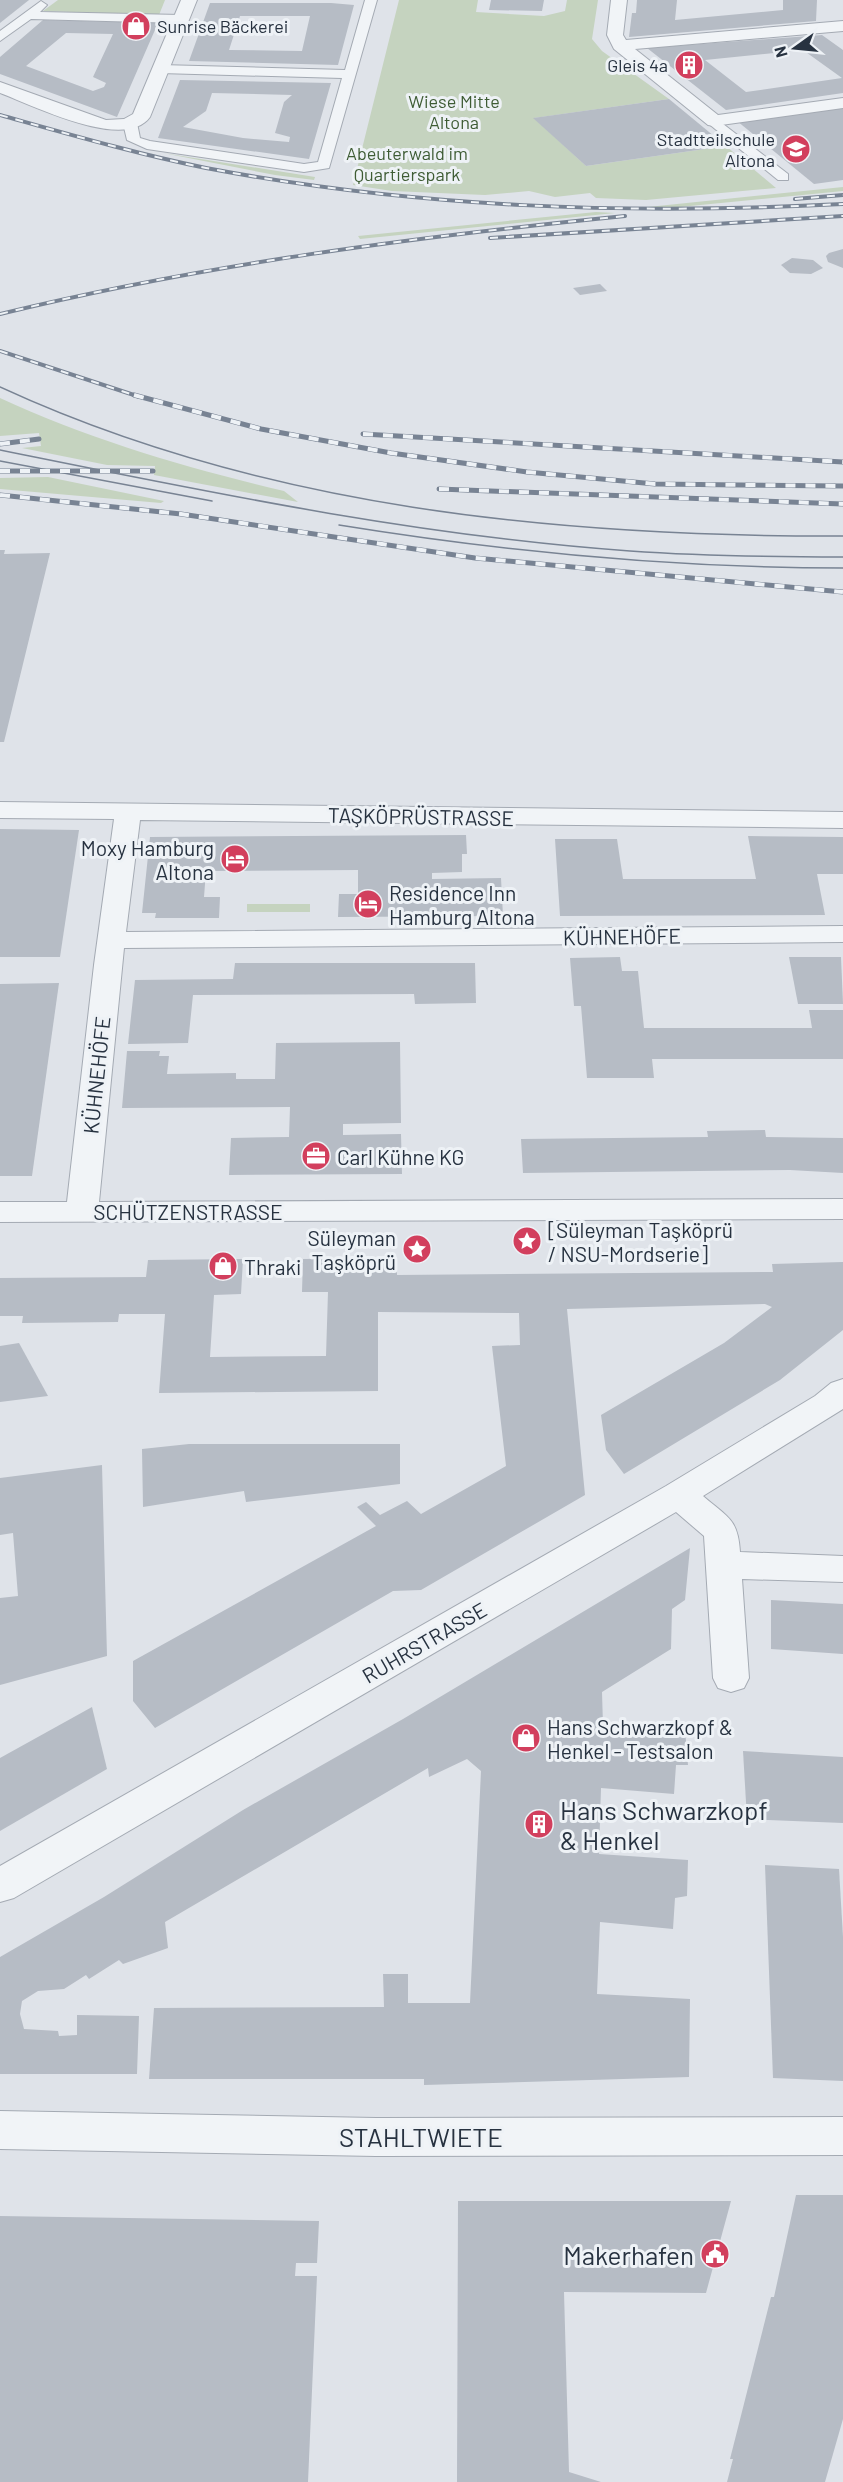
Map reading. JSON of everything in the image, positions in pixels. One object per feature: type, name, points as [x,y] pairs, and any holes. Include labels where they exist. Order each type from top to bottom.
[{"type":"street","points":[[0,37],[48,0]]},
{"type":"street","points":[[0,87],[95,122],[113,125],[130,123],[141,117],[189,0]]},
{"type":"street","points":[[130,123],[134,140],[147,145],[304,168],[319,167],[326,162],[371,0]]},
{"type":"street","points":[[619,0],[615,35],[620,45],[783,177]]},
{"type":"street","points":[[620,45],[842,30],[838,9]]},
{"type":"street","points":[[28,15],[181,19]]},
{"type":"street","points":[[160,69],[351,74]]},
{"type":"street","points":[[714,121],[843,103]]},
{"type":"street","name":"TAŞKÖPRÜSTRASSE","points":[[0,810],[843,820]]},
{"type":"street","name":"KÜHNEHÖFE","points":[[82,1211],[128,813]]},
{"type":"street","name":"KÜHNEHÖFE","points":[[113,940],[843,934]]},
{"type":"street","name":"SCHÜTZENSTRASSE","points":[[0,1212],[843,1209]]},
{"type":"street","name":"RUHRSTRASSE","points":[[0,1886],[678,1495],[827,1404],[843,1391]]},
{"type":"street","points":[[678,1495],[722,1531],[731,1678]]},
{"type":"street","points":[[724,1565],[843,1569]]},
{"type":"street","name":"STAHLTWIETE","points":[[0,2130],[376,2137],[843,2136]]},
{"type":"green space","points":[[58,0],[165,0],[159,15],[43,11]]},
{"type":"green space","name":"Wiese Mitte Altona","points":[[399,0],[478,0],[476,12],[544,16],[565,11],[567,0],[598,0],[592,39],[602,51],[669,99],[534,118],[586,166],[726,146],[776,188],[646,200],[596,198],[590,193],[555,197],[529,191],[485,195],[392,191],[353,185]]},
{"type":"green space","points":[[163,153],[315,177],[314,180],[275,175]]},
{"type":"green space","points":[[843,187],[843,191],[680,207],[648,207]]},
{"type":"green space","points":[[596,212],[615,213],[360,239],[358,236]]},
{"type":"green space","points":[[0,398],[69,427],[140,452],[284,491],[298,502],[154,475],[155,466],[107,465],[22,448],[41,446],[39,433],[0,436]]},
{"type":"green space","points":[[48,477],[164,501],[161,503],[0,489],[0,478]]},
{"type":"green space","points":[[247,904],[310,904],[310,912],[247,912]]},
{"type":"building","points":[[0,0],[29,0],[0,23]]},
{"type":"building","points":[[491,0],[544,0],[542,11],[489,10]]},
{"type":"building","points":[[637,0],[677,0],[675,20],[783,10],[783,0],[817,0],[816,21],[629,37],[632,13],[636,13]]},
{"type":"building","points":[[210,3],[354,5],[338,65],[189,61]],"holes":[[[240,16],[310,16],[302,51],[229,50]]]},
{"type":"building","points":[[43,20],[158,23],[117,117],[0,74],[0,57]],"holes":[[[66,33],[113,34],[93,77],[106,83],[104,87],[93,91],[26,66]]]},
{"type":"building","points":[[822,35],[843,50],[843,93],[726,110],[647,48]],"holes":[[[803,50],[842,78],[746,92],[705,60]]]},
{"type":"building","points":[[180,80],[331,83],[309,159],[158,138]],"holes":[[[212,93],[292,95],[284,102],[275,133],[290,137],[289,142],[243,138],[183,127],[206,111]]]},
{"type":"building","points":[[669,99],[726,146],[586,166],[533,118]]},
{"type":"building","name":"Stadtteilschule Altona","points":[[843,106],[843,180],[814,184],[737,121]]},
{"type":"building","points":[[843,249],[843,268],[828,262],[826,256],[829,253]]},
{"type":"building","points":[[792,258],[813,260],[823,268],[811,274],[790,273],[781,265]]},
{"type":"building","points":[[600,284],[607,291],[580,295],[573,288]]},
{"type":"building","points":[[0,550],[5,550],[4,554],[50,553],[4,742],[0,742]]},
{"type":"building","points":[[0,829],[79,830],[60,957],[0,957]]},
{"type":"building","points":[[466,835],[467,854],[462,854],[462,872],[432,873],[432,879],[501,878],[503,916],[338,917],[339,894],[358,894],[358,870],[206,871],[204,897],[220,897],[219,918],[155,918],[156,913],[142,913],[150,837]]},
{"type":"building","points":[[748,836],[843,837],[843,874],[817,874],[825,915],[560,916],[555,839],[617,839],[623,879],[756,879]]},
{"type":"building","points":[[620,957],[622,971],[638,971],[644,1028],[812,1028],[809,1010],[843,1010],[843,1059],[652,1059],[654,1078],[587,1078],[581,1006],[574,1006],[570,958]]},
{"type":"building","points":[[789,957],[841,957],[843,1004],[798,1004]]},
{"type":"building","points":[[235,963],[475,963],[476,1003],[415,1004],[414,994],[193,995],[188,1043],[128,1044],[135,980],[233,979]]},
{"type":"building","points":[[59,983],[32,1176],[0,1176],[0,984]]},
{"type":"building","points":[[400,1042],[401,1123],[343,1124],[343,1135],[401,1134],[402,1174],[229,1175],[231,1138],[289,1137],[290,1107],[122,1108],[127,1051],[160,1051],[159,1056],[169,1056],[167,1074],[236,1073],[236,1079],[275,1079],[276,1043]]},
{"type":"building","points":[[765,1130],[766,1137],[843,1138],[843,1173],[790,1170],[523,1173],[521,1139],[708,1137],[707,1131]]},
{"type":"building","points":[[397,1258],[397,1275],[773,1272],[772,1264],[843,1262],[843,1330],[780,1380],[624,1474],[606,1450],[601,1415],[724,1343],[772,1307],[765,1304],[567,1309],[585,1495],[421,1590],[393,1591],[155,1728],[133,1701],[133,1661],[376,1526],[357,1507],[366,1502],[380,1515],[407,1501],[421,1514],[506,1466],[492,1346],[520,1345],[519,1313],[378,1312],[378,1391],[159,1393],[165,1314],[119,1314],[118,1322],[22,1323],[23,1316],[0,1316],[0,1278],[146,1277],[148,1260],[243,1259],[241,1294],[214,1295],[210,1357],[326,1356],[328,1292],[302,1292],[303,1259]]},
{"type":"building","points":[[19,1343],[48,1396],[0,1402],[0,1346]]},
{"type":"building","points":[[189,1444],[400,1444],[400,1484],[246,1502],[244,1491],[143,1507],[142,1449]]},
{"type":"building","points":[[102,1465],[107,1656],[0,1685],[0,1598],[18,1596],[13,1533],[0,1535],[0,1478]]},
{"type":"building","name":"Hans Schwarzkopf & Henkel","points":[[690,1548],[685,1600],[672,1609],[671,1649],[602,1692],[603,1726],[685,1729],[688,1765],[676,1765],[674,1794],[601,1788],[599,1854],[688,1860],[687,1896],[675,1898],[673,1929],[600,1922],[597,1994],[690,1999],[689,2077],[424,2085],[424,2079],[149,2079],[154,2008],[384,2007],[383,1974],[408,1974],[408,2003],[470,2003],[481,1771],[467,1759],[429,1777],[428,1768],[165,1922],[168,1948],[123,1964],[119,1960],[89,1979],[86,1975],[64,1989],[38,1991],[22,2001],[20,2014],[24,2029],[58,2031],[59,2036],[77,2035],[77,2015],[139,2016],[137,2074],[0,2074],[0,1957],[104,1897],[243,1810],[403,1719]]},
{"type":"building","points":[[771,1600],[843,1604],[843,1654],[771,1649]]},
{"type":"building","points":[[92,1707],[107,1769],[0,1831],[0,1758]]},
{"type":"building","points":[[743,1751],[843,1757],[843,1823],[747,1819]]},
{"type":"building","points":[[765,1865],[839,1869],[843,1937],[843,2081],[773,2078]]},
{"type":"building","points":[[796,2195],[843,2195],[843,2419],[825,2482],[727,2482],[733,2459],[730,2459],[771,2297],[774,2297]]},
{"type":"building","points":[[458,2201],[731,2201],[706,2293],[564,2292],[569,2472],[601,2482],[457,2482]]},
{"type":"building","points":[[0,2216],[319,2221],[317,2263],[296,2263],[295,2276],[317,2276],[308,2482],[0,2482]]},
{"type":"tram line","points":[[0,387],[100,428],[202,461],[307,488],[413,507],[520,521],[628,530],[736,535],[843,536]]},
{"type":"tram line","points":[[0,450],[314,511],[471,535],[657,553],[843,557]]},
{"type":"tram line","points":[[0,461],[212,501]]},
{"type":"tram line","points":[[339,525],[464,543],[590,557],[716,565],[843,568]]},
{"type":"railway","points":[[0,115],[128,150],[206,168],[364,192],[444,200],[603,208],[683,209],[843,204]]},
{"type":"railway","points":[[795,199],[843,195]]},
{"type":"railway","points":[[0,314],[77,296],[311,254],[467,233],[625,216]]},
{"type":"railway","points":[[490,238],[843,216]]},
{"type":"railway","points":[[0,351],[140,397]]},
{"type":"railway","points":[[134,395],[261,429],[391,453],[527,472],[655,484],[843,486]]},
{"type":"railway","points":[[363,434],[843,462]]},
{"type":"railway","points":[[0,444],[39,439]]},
{"type":"railway","points":[[0,471],[153,471]]},
{"type":"railway","points":[[439,489],[843,504]]},
{"type":"railway","points":[[0,495],[181,514],[475,558],[843,592]]},
{"type":"place","name":"Sunrise Bäckerei","points":[[136,26]]},
{"type":"place","name":"Gleis 4a","points":[[689,65]]},
{"type":"place","name":"Stadtteilschule Altona","points":[[796,149]]},
{"type":"place","name":"Moxy Hamburg Altona","points":[[235,859]]},
{"type":"place","name":"Residence Inn Hamburg Altona","points":[[368,904]]},
{"type":"place","name":"Carl Kühne KG","points":[[316,1156]]},
{"type":"place","name":"[Süleyman Taşköprü / NSU-Mordserie]","points":[[527,1241]]},
{"type":"place","name":"Süleyman Taşköprü","points":[[417,1249]]},
{"type":"place","name":"Thraki","points":[[223,1266]]},
{"type":"place","name":"Hans Schwarzkopf & Henkel - Testsalon","points":[[526,1738]]},
{"type":"place","name":"Hans Schwarzkopf & Henkel","points":[[539,1824]]},
{"type":"place","name":"Makerhafen","points":[[715,2254]]},
{"type":"park label","name":"Abeuterwald im Quartierspark","points":[[407,163]]}]
